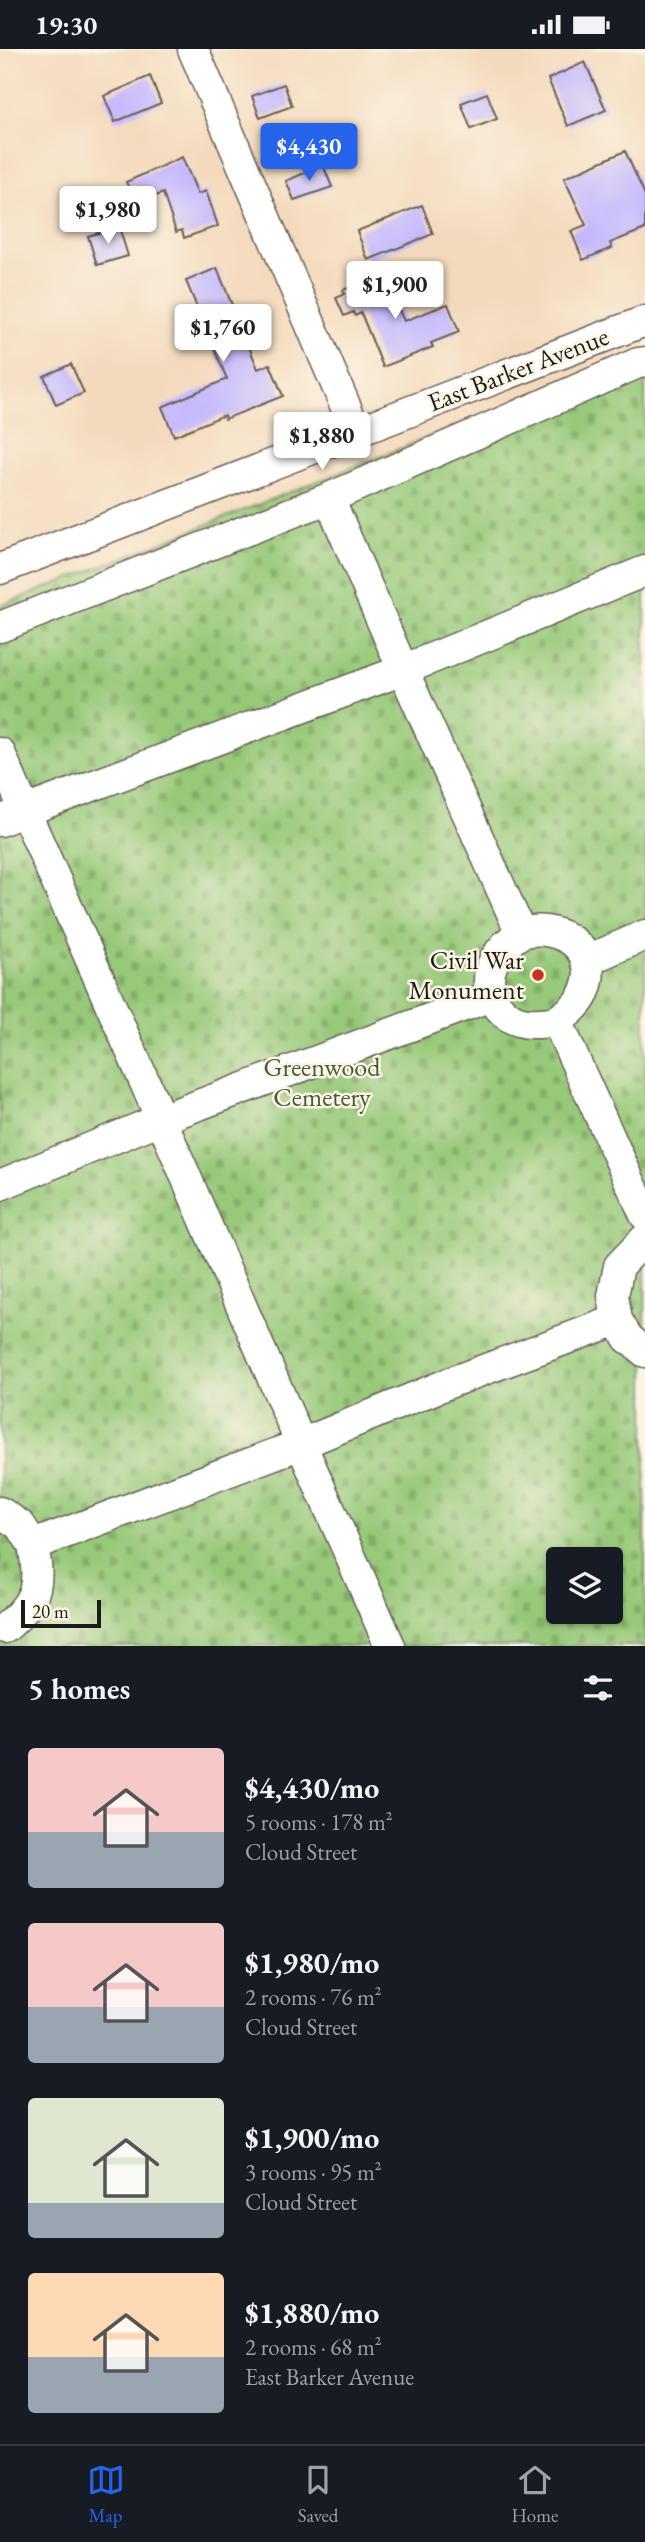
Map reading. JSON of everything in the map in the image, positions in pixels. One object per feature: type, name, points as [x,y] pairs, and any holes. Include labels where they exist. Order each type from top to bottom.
[{"type":"street","points":[[193,49],[356,431]]},
{"type":"street","name":"East Barker Avenue","points":[[0,569],[645,321]]},
{"type":"street","points":[[0,627],[329,498],[645,362]]},
{"type":"street","points":[[329,498],[521,933]]},
{"type":"street","points":[[12,816],[403,670],[645,571]]},
{"type":"street","points":[[0,753],[12,816],[161,1119],[390,1646]]},
{"type":"street","points":[[534,929],[562,934],[581,950],[586,961],[588,982],[583,996],[574,1008],[557,1021],[535,1025],[516,1021],[500,1011],[491,996],[489,980],[495,957],[503,946],[521,933],[534,929]]},
{"type":"street","points":[[586,961],[645,935]]},
{"type":"street","points":[[0,1185],[161,1119],[491,996]]},
{"type":"street","points":[[557,1021],[645,1215]]},
{"type":"street","points":[[645,1239],[619,1266],[612,1296],[617,1320],[628,1338],[645,1352]]},
{"type":"street","points":[[33,1545],[301,1444],[454,1381],[617,1320]]},
{"type":"street","points":[[0,1512],[21,1526],[33,1545],[38,1570],[34,1594],[6,1634]]},
{"type":"green space","name":"Greenwood Cemetery","points":[[645,352],[645,1646],[0,1646],[0,606]]},
{"type":"building","points":[[585,62],[606,110],[568,126],[548,79]]},
{"type":"building","points":[[150,76],[161,103],[115,122],[104,96]]},
{"type":"building","points":[[284,84],[292,106],[260,118],[252,96]]},
{"type":"building","points":[[487,93],[497,119],[471,129],[461,103]]},
{"type":"building","points":[[625,151],[645,195],[645,229],[610,243],[612,248],[583,260],[571,231],[586,225],[564,178]]},
{"type":"building","points":[[182,157],[198,194],[206,191],[218,226],[184,238],[182,230],[176,232],[163,193],[136,204],[126,182]]},
{"type":"building","points":[[323,165],[332,187],[294,200],[286,181]]},
{"type":"building","points":[[422,205],[433,234],[368,260],[357,231]]},
{"type":"building","points":[[119,227],[128,256],[97,265],[88,236]]},
{"type":"building","points":[[217,268],[258,369],[270,364],[283,396],[225,419],[224,415],[174,436],[162,407],[227,379],[186,281]]},
{"type":"building","points":[[382,273],[404,321],[448,304],[459,332],[431,343],[433,347],[383,367],[361,313],[355,316],[353,312],[344,316],[336,298],[344,294],[343,290]]},
{"type":"building","points":[[71,364],[84,393],[56,405],[44,376]]},
{"type":"place","name":"Civil War Monument","points":[[538,975]]}]
